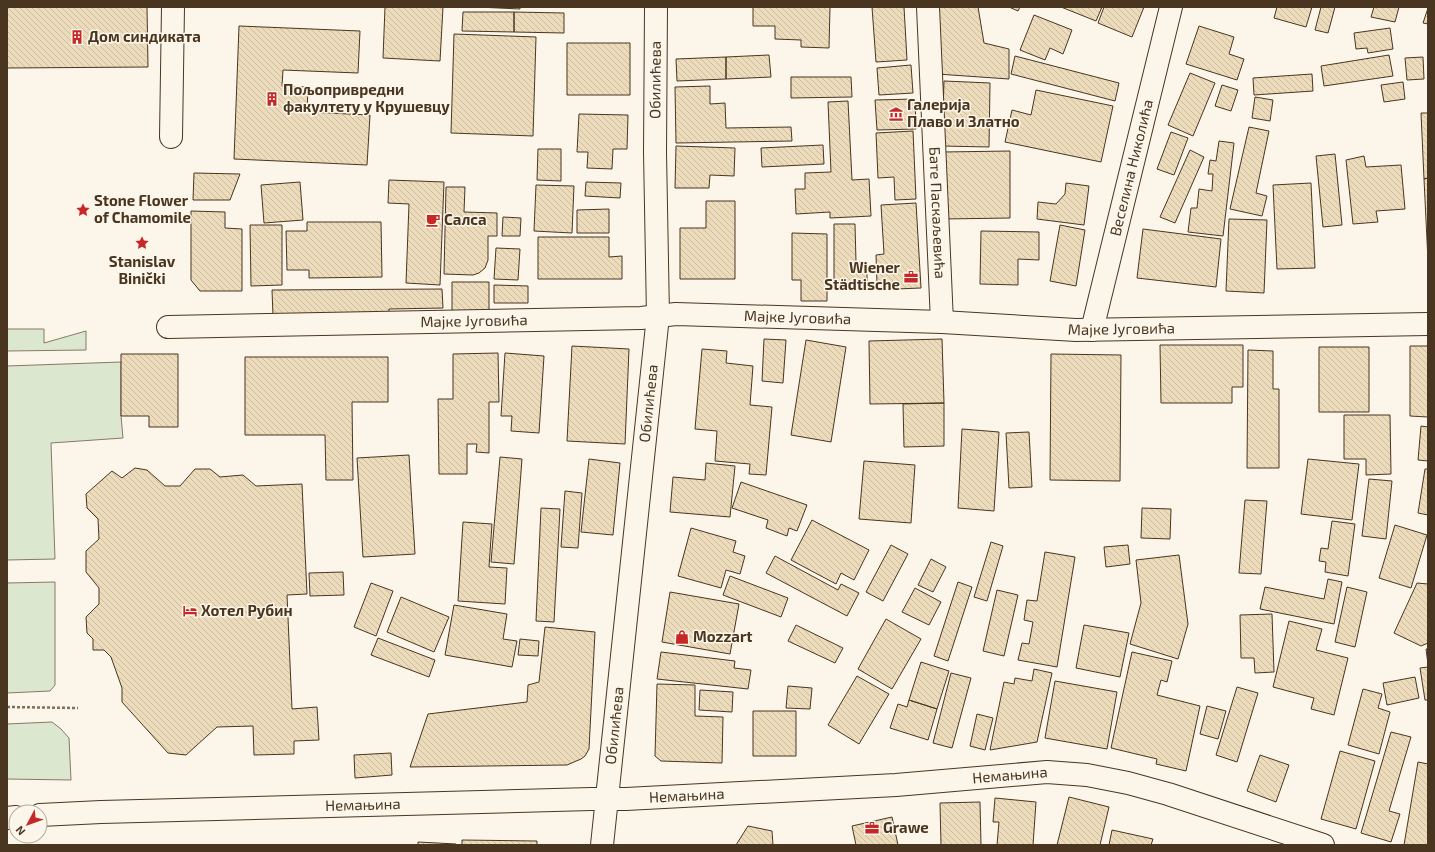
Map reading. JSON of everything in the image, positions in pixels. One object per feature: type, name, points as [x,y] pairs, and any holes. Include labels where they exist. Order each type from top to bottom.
[{"type":"street","points":[[171,137],[173,7]]},
{"type":"street","name":"Обилићева","points":[[602,845],[658,316],[655,152],[656,7]]},
{"type":"street","name":"Бате Паскаљевића","points":[[928,7],[942,322]]},
{"type":"street","name":"Веселина Николића","points":[[1092,330],[1172,7]]},
{"type":"street","name":"Мајке Југовића","points":[[168,327],[633,319],[676,314],[942,322],[1076,330],[1428,324]]},
{"type":"street","name":"Немањина","points":[[48,815],[607,798],[626,799],[896,785],[1048,772],[1087,776],[1128,783],[1175,796],[1323,845]]},
{"type":"path","points":[[7,706],[78,708]]},
{"type":"green space","points":[[7,329],[44,329],[44,343],[86,331],[86,350],[7,351]]},
{"type":"green space","points":[[121,362],[121,416],[123,438],[51,443],[55,559],[7,560],[7,366]]},
{"type":"green space","points":[[55,582],[55,685],[50,691],[7,693],[7,583]]},
{"type":"green space","points":[[52,722],[69,738],[71,780],[7,779],[7,724]]},
{"type":"building","name":"Дом синдиката","points":[[7,7],[147,7],[148,67],[7,68]]},
{"type":"building","points":[[385,7],[443,7],[440,61],[383,58]]},
{"type":"building","points":[[478,7],[520,7],[520,9]]},
{"type":"building","points":[[753,7],[830,7],[829,48],[801,47],[801,40],[775,39],[775,26],[753,26]]},
{"type":"building","points":[[872,7],[904,7],[907,60],[876,62]]},
{"type":"building","points":[[933,7],[978,7],[984,43],[1009,49],[1009,79],[937,74]]},
{"type":"building","points":[[1009,7],[1020,7],[1018,11]]},
{"type":"building","points":[[1061,7],[1102,7],[1096,21]]},
{"type":"building","points":[[1104,7],[1144,7],[1132,37],[1098,23]]},
{"type":"building","points":[[1277,7],[1312,7],[1306,27],[1274,18]]},
{"type":"building","points":[[1321,7],[1335,7],[1328,33],[1315,30]]},
{"type":"building","points":[[1374,7],[1399,7],[1395,22],[1371,17]]},
{"type":"building","points":[[1428,8],[1428,24],[1423,23]]},
{"type":"building","points":[[463,12],[514,12],[514,32],[462,31]]},
{"type":"building","points":[[514,12],[564,13],[564,33],[514,32]]},
{"type":"building","points":[[1034,15],[1072,30],[1063,54],[1050,48],[1045,60],[1020,50]]},
{"type":"building","name":"Пољопривредни факултету у Крушевцу","points":[[239,26],[360,31],[358,73],[283,70],[282,86],[308,87],[307,112],[370,115],[367,165],[234,159]]},
{"type":"building","points":[[1199,26],[1234,37],[1229,54],[1244,59],[1237,80],[1186,64]]},
{"type":"building","points":[[1390,28],[1393,49],[1368,53],[1367,48],[1356,49],[1354,33]]},
{"type":"building","points":[[454,34],[536,37],[533,136],[451,133]]},
{"type":"building","points":[[567,43],[630,43],[630,95],[567,95]]},
{"type":"building","points":[[769,55],[771,77],[726,79],[726,57]]},
{"type":"building","points":[[1389,55],[1393,76],[1324,86],[1321,66]]},
{"type":"building","points":[[1015,56],[1119,83],[1115,101],[1011,74]]},
{"type":"building","points":[[726,57],[726,79],[677,81],[676,59]]},
{"type":"building","points":[[1423,57],[1424,79],[1407,80],[1405,58]]},
{"type":"building","points":[[911,65],[913,93],[879,95],[877,68]]},
{"type":"building","points":[[1190,73],[1215,83],[1193,136],[1168,125]]},
{"type":"building","points":[[1312,74],[1313,91],[1254,95],[1253,78]]},
{"type":"building","points":[[791,77],[851,77],[852,97],[791,98]]},
{"type":"building","points":[[944,81],[990,83],[989,147],[942,146]]},
{"type":"building","points":[[1403,82],[1405,99],[1384,102],[1381,85]]},
{"type":"building","points":[[1222,85],[1238,90],[1231,111],[1215,106]]},
{"type":"building","points":[[710,86],[710,104],[725,103],[726,128],[791,127],[792,141],[676,143],[675,87]]},
{"type":"building","points":[[1036,90],[1113,106],[1101,162],[1005,142],[1012,110],[1031,115]]},
{"type":"building","points":[[1255,97],[1273,100],[1270,121],[1252,118]]},
{"type":"building","name":"Галерија Плаво и Златно","points":[[915,99],[916,129],[877,130],[875,100]]},
{"type":"building","points":[[848,101],[852,180],[869,179],[871,216],[830,218],[830,212],[796,214],[795,189],[805,189],[805,173],[831,172],[828,102]]},
{"type":"building","points":[[1421,113],[1428,113],[1428,178],[1424,179]]},
{"type":"building","points":[[579,114],[628,115],[627,149],[613,149],[612,169],[587,168],[588,152],[577,152]]},
{"type":"building","points":[[1249,127],[1269,131],[1256,193],[1267,196],[1262,216],[1230,209]]},
{"type":"building","points":[[913,131],[916,199],[895,200],[894,177],[878,178],[876,133]]},
{"type":"building","points":[[1171,132],[1188,138],[1174,175],[1157,169]]},
{"type":"building","points":[[1219,141],[1234,143],[1223,236],[1188,232],[1191,208],[1197,208],[1199,189],[1212,191],[1213,174],[1208,174],[1210,160],[1216,161]]},
{"type":"building","points":[[823,145],[824,164],[762,167],[761,148]]},
{"type":"building","points":[[676,146],[735,148],[734,176],[710,175],[709,188],[675,188]]},
{"type":"building","points":[[538,149],[561,149],[561,181],[537,180]]},
{"type":"building","points":[[1190,150],[1204,157],[1175,223],[1160,217]]},
{"type":"building","points":[[1010,151],[1010,218],[943,219],[943,152]]},
{"type":"building","points":[[1335,154],[1342,225],[1323,227],[1316,156]]},
{"type":"building","points":[[1364,156],[1366,167],[1401,165],[1405,209],[1376,211],[1378,222],[1353,224],[1346,160]]},
{"type":"building","points":[[194,173],[240,174],[230,200],[193,200]]},
{"type":"building","points":[[1428,178],[1428,261],[1424,179]]},
{"type":"building","points":[[389,180],[444,182],[440,285],[406,283],[409,204],[388,203]]},
{"type":"building","points":[[300,182],[303,220],[264,223],[261,185]]},
{"type":"building","points":[[586,182],[621,183],[620,198],[585,196]]},
{"type":"building","points":[[1066,183],[1089,186],[1084,225],[1037,219],[1038,202],[1056,204],[1065,194]]},
{"type":"building","points":[[1311,183],[1315,268],[1277,269],[1273,185]]},
{"type":"building","points":[[536,185],[574,186],[572,233],[534,231]]},
{"type":"building","points":[[446,187],[465,187],[464,212],[497,213],[497,236],[488,236],[488,260],[485,268],[479,273],[473,275],[444,274]]},
{"type":"building","points":[[706,201],[735,201],[735,279],[680,279],[680,228],[706,228]]},
{"type":"building","points":[[916,203],[921,288],[896,289],[896,282],[877,283],[876,255],[884,254],[881,205]]},
{"type":"building","points":[[609,209],[609,233],[577,233],[577,210]]},
{"type":"building","points":[[191,211],[225,212],[225,228],[242,229],[242,291],[200,291],[191,280]]},
{"type":"building","points":[[503,217],[521,218],[520,236],[502,236]]},
{"type":"building","points":[[1229,219],[1267,220],[1264,293],[1226,291]]},
{"type":"building","points":[[307,222],[381,222],[382,277],[309,278],[309,270],[287,270],[286,231],[307,231]]},
{"type":"building","points":[[834,224],[855,224],[856,262],[867,262],[867,287],[834,287]]},
{"type":"building","points":[[250,225],[282,225],[282,285],[251,286]]},
{"type":"building","points":[[1060,225],[1085,230],[1076,286],[1050,281]]},
{"type":"building","points":[[1143,229],[1221,239],[1216,287],[1137,278]]},
{"type":"building","points":[[981,231],[1039,232],[1039,260],[1018,259],[1018,285],[980,284]]},
{"type":"building","points":[[792,233],[827,234],[827,301],[801,301],[801,280],[792,280]]},
{"type":"building","points":[[538,237],[609,237],[609,257],[622,256],[622,279],[538,279]]},
{"type":"building","points":[[496,248],[520,249],[518,280],[494,279]]},
{"type":"building","points":[[452,282],[489,282],[489,311],[452,311]]},
{"type":"building","points":[[494,285],[528,286],[528,303],[494,303]]},
{"type":"building","points":[[442,289],[443,308],[389,309],[389,315],[273,316],[272,290]]},
{"type":"building","points":[[764,339],[786,340],[783,383],[762,381]]},
{"type":"building","points":[[942,339],[944,403],[870,404],[869,341]]},
{"type":"building","points":[[806,340],[846,347],[831,442],[791,435]]},
{"type":"building","points":[[1160,345],[1243,345],[1243,387],[1232,387],[1232,403],[1161,403]]},
{"type":"building","points":[[572,346],[629,349],[625,444],[567,441]]},
{"type":"building","points":[[1410,346],[1428,346],[1428,417],[1410,416]]},
{"type":"building","points":[[1319,347],[1369,347],[1369,412],[1319,412]]},
{"type":"building","points":[[702,349],[727,351],[726,363],[753,366],[750,405],[772,407],[766,475],[749,474],[750,464],[715,461],[717,431],[695,429]]},
{"type":"building","points":[[1248,350],[1273,351],[1273,389],[1279,389],[1279,468],[1247,468]]},
{"type":"building","points":[[498,353],[499,402],[489,402],[489,453],[476,452],[477,444],[467,444],[467,474],[439,474],[438,399],[453,399],[453,354]]},
{"type":"building","points":[[505,353],[544,356],[539,433],[511,431],[512,416],[501,416]]},
{"type":"building","points":[[121,354],[178,354],[178,427],[149,427],[149,416],[121,416]]},
{"type":"building","points":[[1051,354],[1121,355],[1120,481],[1050,480]]},
{"type":"building","points":[[245,357],[388,357],[388,402],[352,402],[353,480],[326,480],[325,435],[245,435]]},
{"type":"building","points":[[944,403],[944,446],[904,447],[903,404]]},
{"type":"building","points":[[1344,415],[1390,415],[1391,474],[1366,475],[1366,459],[1344,459]]},
{"type":"building","points":[[1421,426],[1428,427],[1428,461],[1418,460]]},
{"type":"building","points":[[962,429],[999,432],[994,511],[958,508]]},
{"type":"building","points":[[1029,432],[1032,487],[1009,488],[1006,433]]},
{"type":"building","points":[[409,455],[415,554],[363,557],[357,458]]},
{"type":"building","points":[[500,457],[522,459],[514,564],[491,562]]},
{"type":"building","points":[[589,459],[620,463],[613,535],[581,532]]},
{"type":"building","points":[[1308,459],[1359,464],[1352,520],[1301,514]]},
{"type":"building","points":[[864,461],[915,465],[911,523],[859,519]]},
{"type":"building","points":[[706,463],[735,466],[730,517],[670,512],[673,477],[705,480]]},
{"type":"building","name":"Хотел Рубин","points":[[135,468],[147,470],[165,486],[180,486],[195,469],[210,469],[220,477],[243,475],[256,486],[302,484],[307,594],[287,595],[292,709],[317,707],[319,740],[294,741],[294,754],[254,755],[253,726],[217,727],[186,755],[168,753],[122,702],[122,688],[111,657],[104,650],[93,650],[93,639],[87,633],[86,617],[99,604],[99,588],[86,572],[86,551],[99,539],[98,519],[87,508],[86,494],[112,471],[122,478]]},
{"type":"building","points":[[1425,469],[1428,469],[1428,515],[1418,513]]},
{"type":"building","points":[[1369,479],[1392,481],[1386,539],[1362,536]]},
{"type":"building","points":[[741,482],[807,505],[797,531],[789,528],[787,536],[766,528],[768,520],[732,508]]},
{"type":"building","points":[[565,491],[582,493],[578,548],[561,547]]},
{"type":"building","points":[[1245,500],[1267,501],[1261,574],[1239,573]]},
{"type":"building","points":[[541,508],[560,509],[554,622],[536,621]]},
{"type":"building","points":[[1142,508],[1171,509],[1170,539],[1141,538]]},
{"type":"building","points":[[812,520],[869,550],[854,580],[841,573],[836,584],[791,560]]},
{"type":"building","points":[[1332,521],[1355,524],[1348,576],[1325,572],[1326,562],[1319,561],[1321,548],[1328,549]]},
{"type":"building","points":[[463,522],[492,524],[489,567],[507,568],[505,604],[458,601]]},
{"type":"building","points":[[1395,525],[1427,535],[1411,588],[1379,578]]},
{"type":"building","points":[[691,528],[736,541],[733,552],[745,556],[740,574],[726,570],[721,588],[678,576]]},
{"type":"building","points":[[991,542],[1003,546],[987,601],[974,597]]},
{"type":"building","points":[[891,545],[908,554],[883,601],[866,592]]},
{"type":"building","points":[[1128,545],[1130,564],[1106,567],[1104,547]]},
{"type":"building","points":[[1045,552],[1075,557],[1057,667],[1018,660],[1022,643],[1029,644],[1033,622],[1024,620],[1027,600],[1037,601]]},
{"type":"building","points":[[1179,555],[1188,624],[1178,659],[1130,644],[1141,603],[1136,560]]},
{"type":"building","points":[[775,556],[838,590],[841,584],[859,593],[847,616],[766,573]]},
{"type":"building","points":[[931,559],[946,567],[933,592],[918,585]]},
{"type":"building","points":[[343,572],[344,595],[310,596],[309,573]]},
{"type":"building","points":[[730,576],[788,598],[781,617],[723,595]]},
{"type":"building","points":[[1328,579],[1342,582],[1334,624],[1260,609],[1265,587],[1324,599]]},
{"type":"building","points":[[958,582],[972,587],[948,661],[934,656]]},
{"type":"building","points":[[371,583],[393,591],[376,636],[354,627]]},
{"type":"building","points":[[1417,583],[1428,584],[1428,643],[1421,646],[1394,633]]},
{"type":"building","points":[[1347,587],[1367,592],[1355,647],[1335,642]]},
{"type":"building","points":[[915,588],[941,602],[929,625],[902,612]]},
{"type":"building","points":[[997,590],[1018,595],[1004,656],[983,651]]},
{"type":"building","points":[[670,592],[739,604],[730,654],[662,642]]},
{"type":"building","points":[[401,597],[449,617],[434,652],[387,632]]},
{"type":"building","points":[[454,605],[507,614],[503,639],[517,641],[512,667],[445,655]]},
{"type":"building","points":[[1272,614],[1274,672],[1255,673],[1254,658],[1241,658],[1240,615]]},
{"type":"building","points":[[886,619],[921,639],[892,689],[858,669]]},
{"type":"building","points":[[1289,621],[1322,629],[1316,650],[1348,658],[1334,715],[1311,709],[1314,698],[1273,687]]},
{"type":"building","points":[[796,625],[843,648],[835,663],[788,641]]},
{"type":"building","points":[[1084,625],[1129,633],[1120,677],[1076,668]]},
{"type":"building","points":[[545,627],[595,632],[589,749],[585,756],[567,765],[410,767],[428,714],[527,702],[528,685],[539,682]]},
{"type":"building","points":[[378,638],[435,660],[429,677],[371,655]]},
{"type":"building","points":[[520,639],[539,641],[538,656],[518,655]]},
{"type":"building","points":[[1426,649],[1428,649],[1428,664]]},
{"type":"building","points":[[661,652],[735,661],[734,668],[751,670],[748,689],[657,679]]},
{"type":"building","points":[[1132,652],[1172,661],[1167,682],[1161,680],[1157,695],[1200,706],[1186,771],[1156,764],[1157,759],[1111,748]]},
{"type":"building","points":[[921,662],[949,671],[937,709],[909,700]]},
{"type":"building","points":[[1428,667],[1428,700],[1425,700],[1420,668]]},
{"type":"building","points":[[1034,669],[1052,673],[1037,742],[990,750],[1004,682],[1014,684],[1015,678],[1032,681]]},
{"type":"building","points":[[951,673],[971,678],[952,748],[933,743]]},
{"type":"building","points":[[857,676],[889,694],[859,744],[828,725]]},
{"type":"building","points":[[1415,677],[1419,698],[1387,705],[1383,683]]},
{"type":"building","points":[[1055,681],[1117,692],[1107,749],[1045,738]]},
{"type":"building","points":[[657,684],[695,685],[695,716],[723,717],[722,763],[661,761],[655,756]]},
{"type":"building","points":[[788,686],[812,688],[810,709],[786,708]]},
{"type":"building","points":[[1237,687],[1258,693],[1237,762],[1216,755]]},
{"type":"building","points":[[1363,689],[1382,694],[1378,708],[1390,712],[1379,754],[1348,745]]},
{"type":"building","points":[[700,690],[733,692],[732,712],[699,710]]},
{"type":"building","points":[[909,700],[937,709],[928,740],[890,728],[898,704],[907,707]]},
{"type":"building","points":[[1207,706],[1226,711],[1218,739],[1200,734]]},
{"type":"building","points":[[753,711],[796,711],[796,756],[753,756]]},
{"type":"building","points":[[977,714],[993,718],[985,750],[970,746]]},
{"type":"building","points":[[1391,732],[1411,737],[1389,811],[1400,814],[1391,842],[1361,833]]},
{"type":"building","points":[[1340,751],[1375,761],[1356,829],[1321,819]]},
{"type":"building","points":[[391,753],[392,775],[355,778],[354,755]]},
{"type":"building","points":[[1260,755],[1289,765],[1276,802],[1247,791]]},
{"type":"building","points":[[1418,762],[1428,764],[1428,845],[1404,845]]},
{"type":"building","points":[[1069,797],[1109,807],[1100,845],[1057,845]]},
{"type":"building","points":[[995,798],[1036,802],[1033,845],[997,845],[999,822],[993,822]]},
{"type":"building","points":[[980,802],[981,845],[941,845],[940,803]]},
{"type":"building","points":[[892,817],[898,845],[856,845],[852,826]]},
{"type":"building","points":[[748,826],[772,831],[773,845],[736,845]]},
{"type":"building","points":[[1112,830],[1153,839],[1151,845],[1109,845]]},
{"type":"building","points":[[462,840],[537,841],[537,845],[462,845]]},
{"type":"building","points":[[418,842],[456,844],[456,845],[418,845]]},
{"type":"place","name":"Дом синдиката","points":[[77,37]]},
{"type":"place","name":"Пољопривредни факултету у Крушевцу","points":[[272,99]]},
{"type":"place","name":"Галерија Плаво и Златно","points":[[896,114]]},
{"type":"place","name":"Stone Flower of Chamomile","points":[[83,210]]},
{"type":"place","name":"Салса","points":[[433,220]]},
{"type":"place","name":"Stanislav Binički","points":[[142,243]]},
{"type":"place","name":"Wiener Städtische","points":[[911,277]]},
{"type":"place","name":"Хотел Рубин","points":[[190,611]]},
{"type":"place","name":"Mozzart","points":[[682,637]]},
{"type":"place","name":"Grawe","points":[[872,828]]}]
